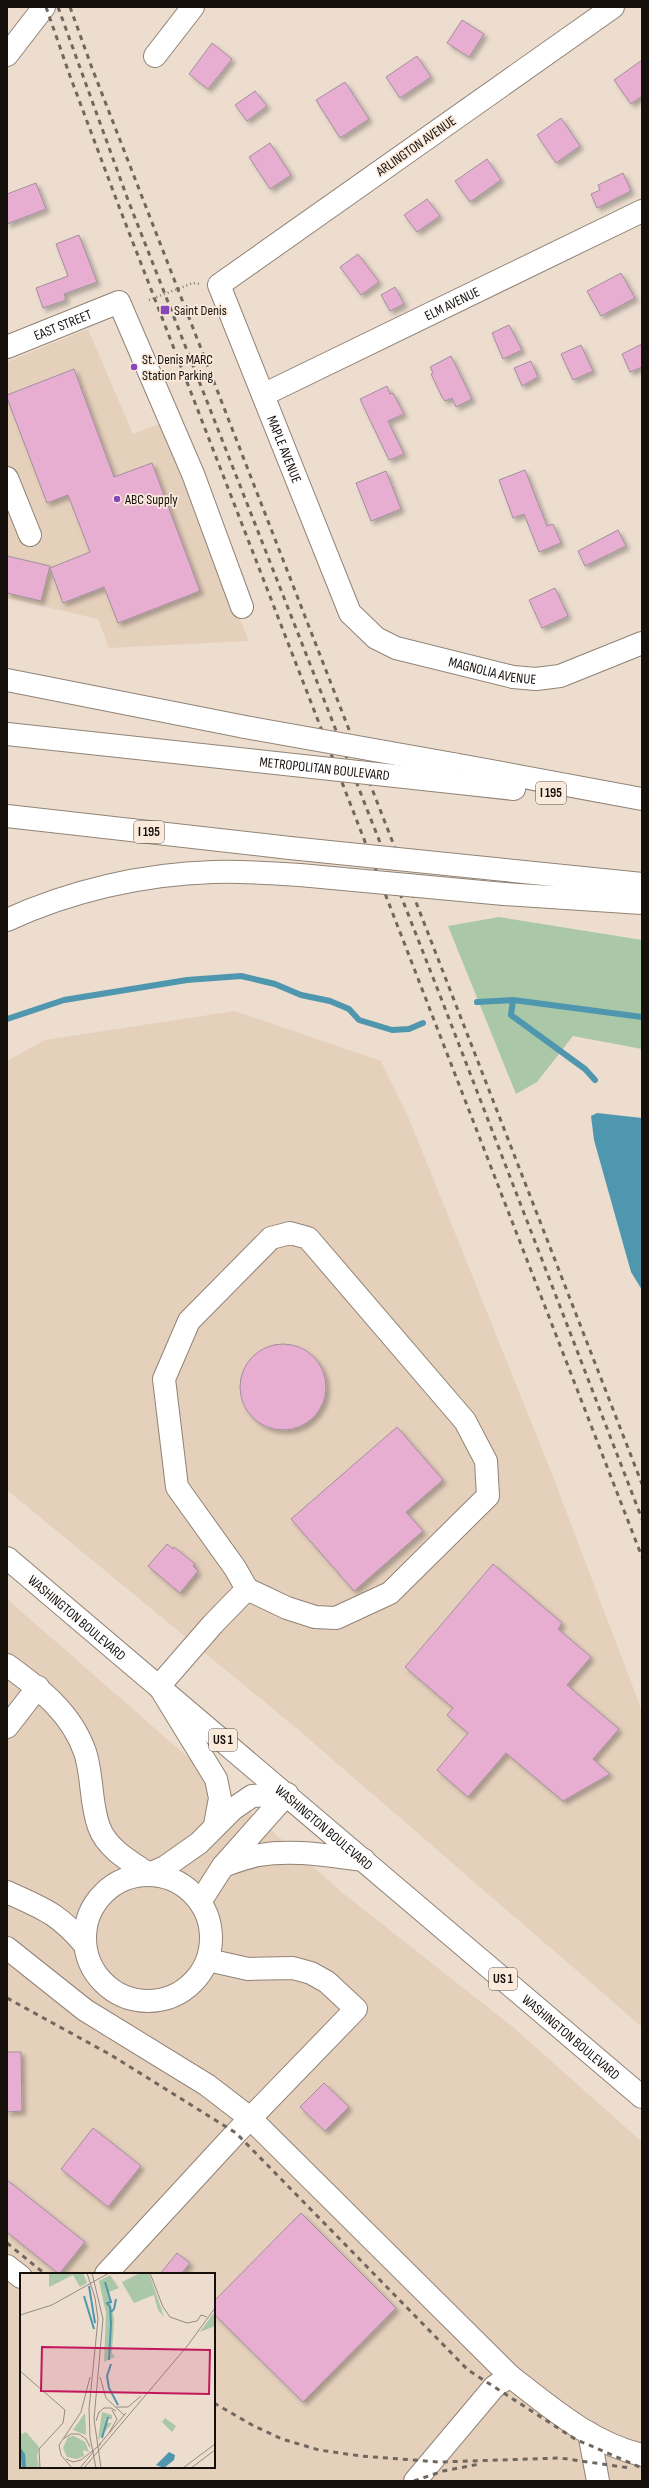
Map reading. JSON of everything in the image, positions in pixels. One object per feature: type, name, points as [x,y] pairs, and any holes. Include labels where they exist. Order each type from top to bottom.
[{"type":"main road","points":[[155,56],[193,7]]},
{"type":"main road","name":"ARLINGTON AVENUE","points":[[219,285],[613,7]]},
{"type":"main road","points":[[7,55],[38,15]]},
{"type":"main road","name":"ELM AVENUE","points":[[263,395],[640,216]]},
{"type":"main road","name":"MAPLE AVENUE","points":[[219,285],[350,613]]},
{"type":"main road","name":"EAST STREET","points":[[7,347],[119,302],[193,474],[242,607]]},
{"type":"main road","points":[[7,478],[30,535]]},
{"type":"main road","name":"MAGNOLIA AVENUE","points":[[350,613],[376,638],[396,648],[513,677],[536,679],[560,676],[642,643]]},
{"type":"main road","points":[[7,680],[245,727],[456,773],[642,799]]},
{"type":"main road","name":"METROPOLITAN BOULEVARD","points":[[7,734],[257,761],[456,773],[642,803]]},
{"type":"main road","name":"I 195","points":[[7,816],[290,848],[642,884]]},
{"type":"main road","points":[[7,920],[75,894],[150,879],[212,872],[300,875],[504,894],[642,903]]},
{"type":"main road","points":[[290,1233],[308,1238],[465,1421],[486,1461],[488,1496],[390,1593],[336,1618],[315,1617],[294,1610],[247,1589],[235,1568],[177,1487],[164,1379],[189,1321],[271,1238],[290,1233]]},
{"type":"main road","name":"WASHINGTON BOULEVARD","points":[[7,1558],[287,1794],[642,2097]]},
{"type":"main road","points":[[215,1825],[220,1798],[216,1779],[158,1686],[213,1624],[247,1589]]},
{"type":"main road","points":[[7,1665],[38,1687],[57,1703],[72,1725],[85,1752],[99,1827],[107,1841],[125,1859],[149,1874],[169,1878],[181,1884],[200,1902],[209,1920],[211,1940],[208,1960],[198,1978],[183,1991],[164,1999],[143,2001],[122,1996],[104,1983],[91,1966],[86,1945],[87,1923],[95,1903],[110,1888],[129,1877],[149,1874],[165,1867],[199,1843],[215,1825],[233,1809],[252,1796],[287,1794]]},
{"type":"main road","points":[[7,1727],[38,1687]]},
{"type":"main road","points":[[200,1902],[223,1866],[287,1794]]},
{"type":"main road","points":[[223,1866],[257,1855],[282,1852],[364,1860]]},
{"type":"main road","points":[[7,1892],[43,1907],[66,1923],[86,1945]]},
{"type":"main road","points":[[7,1948],[85,2010],[207,2086],[250,2118],[510,2376],[554,2410],[589,2433],[624,2450],[642,2454]]},
{"type":"main road","points":[[107,2273],[250,2118],[356,2009],[327,1982],[311,1973],[293,1968],[248,1969],[208,1960]]},
{"type":"main road","points":[[7,2266],[20,2276]]},
{"type":"main road","points":[[414,2481],[494,2387],[510,2376]]},
{"type":"main road","points":[[589,2433],[598,2481]]},
{"type":"path","points":[[149,300],[193,283],[219,285]]},
{"type":"shaded area","points":[[88,329],[133,434],[159,424],[249,641],[109,648],[98,619],[7,598],[7,362]]},
{"type":"shaded area","points":[[235,1011],[381,1061],[410,1121],[552,1474],[642,1711],[642,2027],[295,1727],[7,1490],[7,1061],[45,1040]]},
{"type":"shaded area","points":[[7,1599],[344,1894],[513,2027],[642,2142],[642,2481],[7,2481]]},
{"type":"green space","points":[[499,917],[642,940],[642,1049],[573,1036],[537,1082],[516,1094],[448,926]]},
{"type":"water","points":[[597,1113],[642,1118],[642,1290],[631,1272],[594,1140],[591,1116]]},
{"type":"building","points":[[462,20],[484,34],[469,57],[447,43]]},
{"type":"building","points":[[212,43],[232,59],[208,89],[189,74]]},
{"type":"building","points":[[417,56],[431,77],[400,98],[386,77]]},
{"type":"building","points":[[642,60],[642,96],[631,104],[614,80]]},
{"type":"building","points":[[345,82],[369,119],[340,138],[316,100]]},
{"type":"building","points":[[255,91],[267,106],[247,121],[235,105]]},
{"type":"building","points":[[561,118],[580,146],[556,163],[537,135]]},
{"type":"building","points":[[270,143],[291,175],[270,189],[249,157]]},
{"type":"building","points":[[487,159],[501,180],[470,202],[455,181]]},
{"type":"building","points":[[623,173],[631,191],[597,208],[591,194],[600,190],[598,185]]},
{"type":"building","points":[[36,183],[46,209],[7,224],[7,194]]},
{"type":"building","points":[[427,199],[440,216],[417,232],[404,215]]},
{"type":"building","points":[[79,235],[97,282],[64,294],[66,300],[43,308],[36,288],[68,276],[56,244]]},
{"type":"building","points":[[358,254],[379,282],[361,295],[340,267]]},
{"type":"building","points":[[621,273],[635,298],[601,316],[587,291]]},
{"type":"building","points":[[395,287],[404,304],[390,311],[381,295]]},
{"type":"building","points":[[509,325],[522,350],[503,359],[492,333]]},
{"type":"building","points":[[642,344],[642,367],[630,372],[622,354]]},
{"type":"building","points":[[581,345],[593,371],[573,380],[561,354]]},
{"type":"building","points":[[451,356],[472,399],[456,407],[452,398],[445,401],[442,397],[431,374],[433,373],[430,367]]},
{"type":"building","points":[[531,361],[538,377],[522,386],[514,368]]},
{"type":"building","name":"ABC Supply","points":[[74,369],[114,477],[152,463],[200,591],[118,623],[104,587],[63,603],[50,568],[90,552],[68,495],[47,503],[7,398],[7,395]]},
{"type":"building","points":[[387,386],[390,394],[393,393],[404,414],[388,421],[404,454],[389,460],[360,399]]},
{"type":"building","points":[[525,470],[547,526],[553,524],[561,543],[539,552],[524,514],[513,518],[499,480]]},
{"type":"building","points":[[386,471],[401,509],[371,521],[356,483]]},
{"type":"building","points":[[618,530],[626,546],[585,566],[578,551]]},
{"type":"building","points":[[7,556],[50,566],[41,601],[7,593]]},
{"type":"building","points":[[555,588],[568,616],[542,628],[529,600]]},
{"type":"building","points":[[283,1344],[299,1347],[307,1351],[319,1363],[323,1371],[326,1387],[323,1403],[319,1411],[307,1423],[299,1427],[283,1430],[267,1427],[259,1423],[247,1411],[243,1403],[240,1387],[243,1371],[247,1363],[259,1351],[267,1347]]},
{"type":"building","points":[[397,1427],[443,1480],[406,1512],[423,1531],[354,1591],[291,1519]]},
{"type":"building","points":[[167,1544],[173,1549],[174,1547],[195,1564],[193,1566],[198,1571],[180,1593],[148,1566]]},
{"type":"building","points":[[493,1564],[562,1623],[558,1629],[591,1657],[567,1685],[619,1729],[593,1759],[610,1774],[563,1801],[506,1753],[468,1797],[437,1770],[468,1733],[447,1715],[453,1708],[405,1667]]},
{"type":"building","points":[[7,2052],[21,2052],[22,2111],[7,2112]]},
{"type":"building","points":[[324,2083],[349,2107],[325,2131],[300,2107]]},
{"type":"building","points":[[93,2128],[141,2166],[108,2207],[61,2169]]},
{"type":"building","points":[[7,2180],[85,2242],[60,2273],[58,2273],[7,2232]]},
{"type":"building","points":[[301,2213],[396,2308],[303,2402],[215,2315],[215,2300]]},
{"type":"building","points":[[177,2253],[190,2263],[182,2273],[161,2273]]},
{"type":"waterway","points":[[7,1019],[64,1000],[187,980],[241,976],[275,984],[301,995],[330,1001],[349,1009],[359,1020],[392,1030],[409,1029],[423,1023]]},
{"type":"waterway","points":[[513,1000],[511,1015],[585,1069],[595,1080]]},
{"type":"waterway","points":[[477,1002],[513,1000],[642,1017]]},
{"type":"railway","points":[[46,7],[118,204],[642,1557]]},
{"type":"railway","points":[[58,7],[128,200],[441,998],[642,1519]]},
{"type":"railway","points":[[70,7],[92,68],[642,1484]]},
{"type":"railway","points":[[7,1998],[111,2055],[236,2133],[468,2370],[575,2439],[642,2468]]},
{"type":"railway","points":[[7,2243],[44,2273]]},
{"type":"railway","points":[[215,2404],[254,2426],[282,2439],[319,2450],[361,2456],[439,2462],[560,2458],[630,2468]]},
{"type":"railway","points":[[414,2481],[443,2471],[480,2464]]},
{"type":"place","name":"Saint Denis","points":[[165,310]]},
{"type":"place","name":"St. Denis MARC Station Parking","points":[[134,367]]},
{"type":"place","name":"ABC Supply","points":[[117,499]]}]
